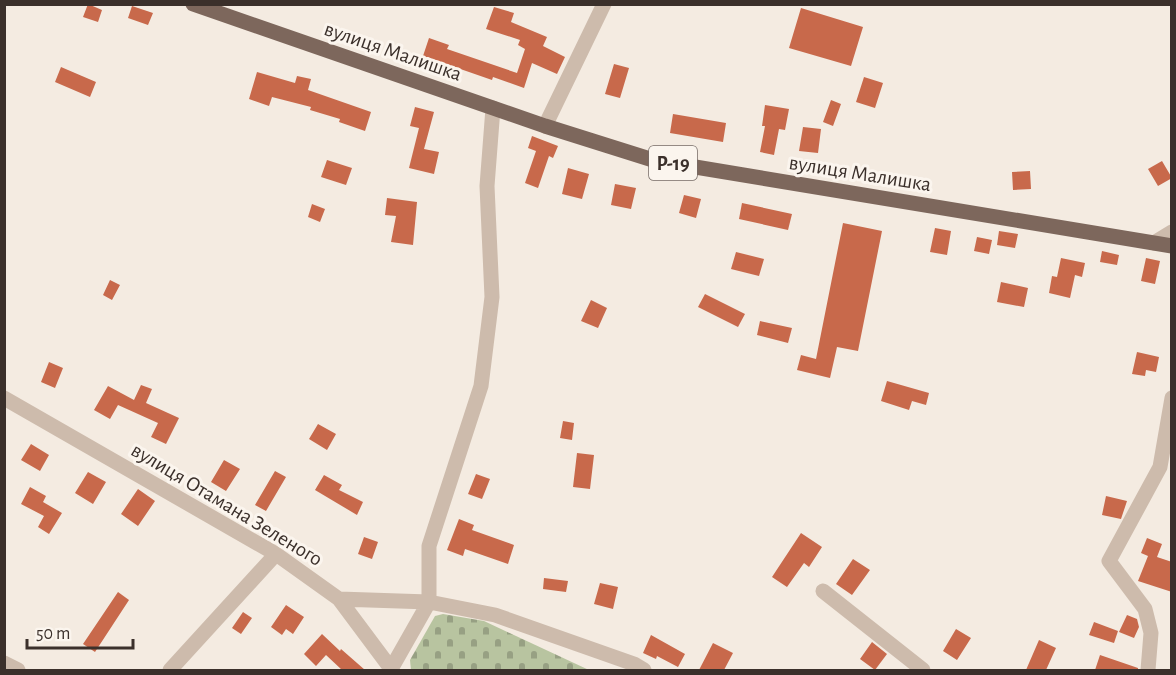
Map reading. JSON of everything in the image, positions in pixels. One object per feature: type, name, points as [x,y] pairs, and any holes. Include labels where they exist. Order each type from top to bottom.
[{"type":"main road","name":"вулиця Малишка","points":[[193,4],[545,126],[653,160],[1172,246]]},
{"type":"street","points":[[545,126],[604,4]]},
{"type":"street","points":[[392,670],[429,602],[429,546],[481,386],[492,297],[487,186],[493,108]]},
{"type":"street","points":[[1154,243],[1172,232]]},
{"type":"street","name":"вулиця Отамана Зеленого","points":[[4,398],[276,554],[339,599],[392,670]]},
{"type":"street","points":[[1148,670],[1151,633],[1145,609],[1109,561],[1160,467],[1172,399]]},
{"type":"street","points":[[170,670],[276,554]]},
{"type":"street","points":[[823,591],[923,670]]},
{"type":"street","points":[[339,599],[429,602],[495,615],[634,664],[644,670]]},
{"type":"street","points":[[4,663],[18,670]]},
{"type":"green space","points":[[443,614],[484,621],[589,670],[411,670],[410,660],[435,616]]},
{"type":"building","points":[[88,4],[102,10],[98,22],[83,17]]},
{"type":"building","points":[[132,6],[153,13],[148,25],[128,18]]},
{"type":"building","points":[[494,7],[514,13],[511,22],[547,37],[543,46],[565,57],[557,74],[532,63],[524,88],[493,77],[492,80],[423,56],[429,38],[449,45],[447,49],[517,73],[525,49],[518,45],[520,40],[486,29]]},
{"type":"building","points":[[801,8],[863,27],[851,66],[789,48]]},
{"type":"building","points":[[614,64],[629,68],[620,98],[605,94]]},
{"type":"building","points":[[61,67],[96,82],[90,97],[55,82]]},
{"type":"building","points":[[257,72],[295,83],[297,76],[311,79],[308,90],[371,112],[365,131],[339,122],[340,119],[310,110],[311,107],[272,97],[269,106],[249,99]]},
{"type":"building","points":[[864,77],[883,83],[875,108],[856,102]]},
{"type":"building","points":[[831,100],[841,104],[833,126],[823,122]]},
{"type":"building","points":[[765,105],[789,109],[785,130],[779,129],[774,155],[760,152],[765,126],[762,126]]},
{"type":"building","points":[[415,107],[434,112],[424,149],[439,152],[434,174],[409,168],[419,128],[410,126]]},
{"type":"building","points":[[673,114],[726,123],[723,142],[670,133]]},
{"type":"building","points":[[803,127],[821,129],[818,153],[799,151]]},
{"type":"building","points":[[532,136],[558,146],[553,158],[549,156],[538,188],[525,183],[536,151],[528,148]]},
{"type":"building","points":[[327,160],[352,168],[346,185],[321,177]]},
{"type":"building","points":[[1162,161],[1172,178],[1158,186],[1148,169]]},
{"type":"building","points":[[568,168],[589,174],[582,199],[562,194]]},
{"type":"building","points":[[1030,171],[1031,189],[1013,190],[1012,172]]},
{"type":"building","points":[[615,184],[636,188],[631,209],[611,205]]},
{"type":"building","points":[[684,195],[701,199],[696,218],[679,213]]},
{"type":"building","points":[[387,198],[417,202],[413,245],[391,242],[396,216],[385,215]]},
{"type":"building","points":[[742,203],[792,214],[788,230],[739,219]]},
{"type":"building","points":[[312,204],[325,209],[320,222],[308,217]]},
{"type":"building","points":[[843,223],[882,231],[858,351],[837,347],[830,378],[797,370],[801,355],[816,359]]},
{"type":"building","points":[[935,228],[951,231],[947,255],[930,252]]},
{"type":"building","points":[[999,231],[1018,234],[1015,248],[997,245]]},
{"type":"building","points":[[977,237],[992,240],[989,254],[974,251]]},
{"type":"building","points":[[1102,251],[1119,255],[1117,265],[1100,262]]},
{"type":"building","points":[[736,252],[764,259],[759,276],[731,269]]},
{"type":"building","points":[[1061,258],[1085,263],[1082,277],[1075,275],[1070,298],[1049,293],[1052,276],[1057,277]]},
{"type":"building","points":[[1146,258],[1160,261],[1155,284],[1141,281]]},
{"type":"building","points":[[110,280],[120,285],[112,300],[103,295]]},
{"type":"building","points":[[1001,282],[1028,288],[1024,307],[997,302]]},
{"type":"building","points":[[705,294],[745,314],[738,327],[698,307]]},
{"type":"building","points":[[591,300],[607,308],[598,328],[581,321]]},
{"type":"building","points":[[760,321],[792,328],[788,343],[757,335]]},
{"type":"building","points":[[1137,352],[1159,357],[1156,372],[1146,370],[1145,376],[1132,374]]},
{"type":"building","points":[[49,362],[63,368],[55,388],[41,382]]},
{"type":"building","points":[[887,381],[929,393],[926,405],[912,401],[909,410],[881,401]]},
{"type":"building","points":[[141,385],[152,389],[146,403],[179,418],[166,444],[151,437],[158,423],[118,405],[110,419],[94,410],[108,386],[134,400]]},
{"type":"building","points":[[563,421],[574,423],[572,440],[560,438]]},
{"type":"building","points":[[318,424],[336,434],[327,450],[309,439]]},
{"type":"building","points":[[31,444],[49,455],[40,471],[21,460]]},
{"type":"building","points":[[577,453],[594,455],[590,489],[573,487]]},
{"type":"building","points":[[224,460],[240,469],[226,491],[211,482]]},
{"type":"building","points":[[275,471],[286,477],[266,511],[255,505]]},
{"type":"building","points":[[88,472],[106,482],[93,504],[75,493]]},
{"type":"building","points":[[476,474],[490,479],[482,499],[468,494]]},
{"type":"building","points":[[324,475],[342,485],[339,490],[363,502],[357,515],[315,490]]},
{"type":"building","points":[[30,487],[46,496],[43,502],[62,513],[49,534],[38,527],[44,516],[21,504]]},
{"type":"building","points":[[138,489],[155,501],[138,526],[121,514]]},
{"type":"building","points":[[1106,496],[1127,501],[1121,519],[1102,515]]},
{"type":"building","points":[[459,519],[474,525],[472,530],[514,545],[508,564],[465,549],[463,556],[447,550]]},
{"type":"building","points":[[801,533],[822,547],[809,567],[804,563],[787,587],[772,577]]},
{"type":"building","points":[[364,537],[378,542],[372,559],[358,554]]},
{"type":"building","points":[[1147,538],[1162,544],[1157,557],[1172,562],[1172,592],[1138,581],[1148,556],[1141,553]]},
{"type":"building","points":[[853,559],[870,570],[852,595],[836,584]]},
{"type":"building","points":[[544,578],[568,581],[566,592],[543,589]]},
{"type":"building","points":[[600,583],[618,587],[613,609],[594,604]]},
{"type":"building","points":[[118,592],[129,600],[95,652],[83,644]]},
{"type":"building","points":[[286,605],[304,617],[293,634],[286,629],[282,635],[271,627]]},
{"type":"building","points":[[243,612],[252,618],[241,634],[232,628]]},
{"type":"building","points":[[1127,615],[1137,619],[1139,627],[1134,638],[1119,632]]},
{"type":"building","points":[[1094,622],[1118,631],[1114,643],[1089,635]]},
{"type":"building","points":[[956,629],[971,638],[957,660],[943,651]]},
{"type":"building","points":[[322,634],[365,670],[342,670],[326,655],[316,666],[304,654]]},
{"type":"building","points":[[651,635],[685,654],[678,667],[657,656],[656,659],[643,653]]},
{"type":"building","points":[[1039,640],[1056,648],[1046,670],[1026,670]]},
{"type":"building","points":[[872,642],[887,654],[875,670],[860,659]]},
{"type":"building","points":[[713,643],[733,653],[724,670],[699,670]]},
{"type":"building","points":[[1100,655],[1138,668],[1138,670],[1095,670]]}]
